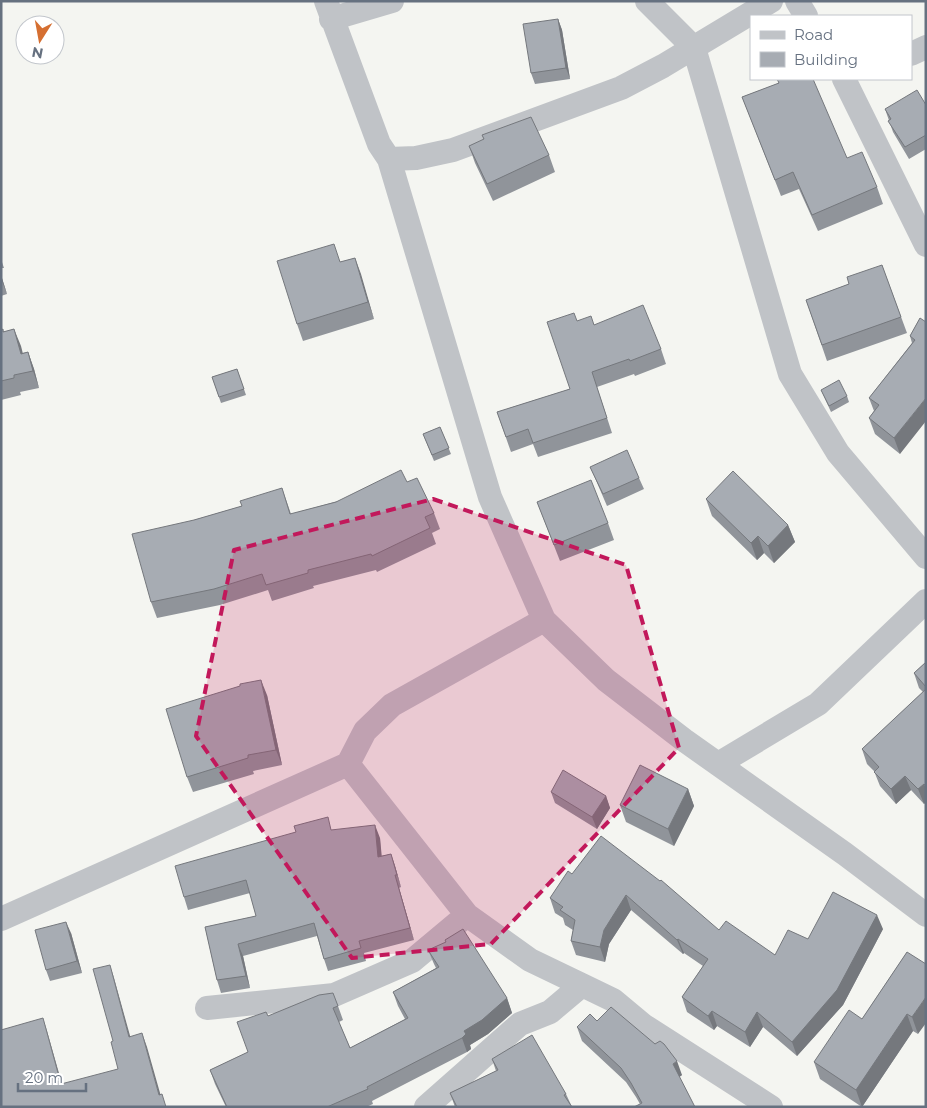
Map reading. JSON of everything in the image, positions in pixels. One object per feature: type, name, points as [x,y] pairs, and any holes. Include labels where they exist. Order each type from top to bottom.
[{"type":"street","points":[[392,1],[329,10],[379,144],[389,159],[490,497],[544,620],[606,680],[926,915]]},
{"type":"street","points":[[647,1],[694,48],[790,374],[838,453],[926,557]]},
{"type":"street","points":[[389,159],[416,158],[462,147],[621,88],[694,48],[771,1]]},
{"type":"street","points":[[797,1],[805,15]]},
{"type":"street","points":[[912,54],[926,47]]},
{"type":"street","points":[[846,80],[926,245]]},
{"type":"street","points":[[718,764],[818,704],[926,601]]},
{"type":"street","points":[[1,919],[348,764],[365,731],[392,705],[544,620]]},
{"type":"street","points":[[348,764],[466,915],[530,960],[613,1000],[643,1025],[772,1107]]},
{"type":"street","points":[[207,1008],[334,995],[412,961],[466,915]]},
{"type":"street","points":[[426,1107],[520,1024],[550,1012],[582,984]]},
{"type":"highlighted area","points":[[433,499],[626,565],[679,748],[491,944],[352,958],[196,736],[234,550]]},
{"type":"building","points":[[558,19],[566,68],[531,73],[523,24]]},
{"type":"building","points":[[778,80],[813,80],[847,158],[862,152],[877,187],[812,215],[793,172],[775,180],[742,97],[779,83]]},
{"type":"building","points":[[917,90],[926,105],[926,135],[905,147],[888,121],[891,119],[885,109]]},
{"type":"building","points":[[531,117],[549,155],[487,184],[469,146],[484,139],[482,135]]},
{"type":"building","points":[[334,244],[340,262],[355,258],[368,302],[297,324],[277,261]]},
{"type":"building","points":[[882,265],[901,317],[822,345],[806,300],[849,284],[847,277]]},
{"type":"building","points":[[643,305],[661,349],[630,361],[629,359],[592,372],[607,418],[533,443],[528,429],[506,437],[497,412],[570,389],[547,322],[574,313],[577,321],[591,316],[594,325]]},
{"type":"building","points":[[920,318],[926,322],[926,398],[894,438],[869,418],[879,405],[869,398],[915,340],[910,336]]},
{"type":"building","points":[[3,329],[3,332],[14,329],[21,354],[28,352],[33,371],[14,375],[14,378],[1,381],[1,330]]},
{"type":"building","points":[[237,369],[244,389],[219,397],[212,377]]},
{"type":"building","points":[[839,380],[847,396],[829,406],[821,390]]},
{"type":"building","points":[[440,427],[449,448],[432,455],[423,434]]},
{"type":"building","points":[[627,450],[639,478],[603,494],[590,467]]},
{"type":"building","points":[[401,470],[407,482],[417,478],[434,513],[425,517],[430,528],[372,556],[371,554],[308,570],[308,573],[266,585],[262,574],[214,589],[151,602],[132,534],[194,520],[242,506],[240,501],[282,488],[290,514],[336,502]]},
{"type":"building","points":[[733,471],[788,525],[768,546],[758,536],[751,543],[706,499]]},
{"type":"building","points":[[591,480],[608,523],[554,545],[537,502]]},
{"type":"building","points":[[926,662],[926,687],[914,673]]},
{"type":"building","points":[[261,680],[276,750],[248,755],[248,758],[187,777],[166,709],[240,686],[240,684]]},
{"type":"building","points":[[926,689],[926,786],[924,784],[918,789],[905,776],[891,789],[874,772],[879,767],[862,749]]},
{"type":"building","points":[[640,765],[688,789],[668,829],[620,805]]},
{"type":"building","points":[[563,770],[606,796],[592,817],[551,792]]},
{"type":"building","points":[[328,817],[331,830],[375,825],[378,857],[391,854],[410,928],[359,941],[361,948],[324,959],[314,923],[238,944],[246,976],[217,980],[205,927],[256,916],[246,880],[184,897],[175,866],[296,832],[294,826]]},
{"type":"building","points":[[601,836],[661,880],[719,930],[726,921],[775,955],[788,930],[808,939],[833,892],[877,915],[837,990],[792,1042],[757,1012],[745,1032],[712,1011],[708,1016],[682,997],[708,959],[677,940],[626,895],[604,930],[600,947],[571,941],[575,920],[560,910],[563,907],[550,898],[568,871],[572,874]]},
{"type":"building","points":[[66,922],[77,961],[46,970],[35,930]]},
{"type":"building","points":[[463,929],[507,998],[482,1020],[464,1031],[466,1034],[462,1038],[367,1087],[368,1089],[327,1107],[227,1107],[210,1070],[248,1052],[237,1022],[266,1012],[268,1016],[319,995],[333,993],[338,1006],[333,1008],[350,1048],[408,1018],[393,992],[439,967],[428,950],[446,942],[445,940]]},
{"type":"building","points":[[907,952],[926,964],[926,997],[912,1017],[907,1014],[856,1090],[814,1062],[849,1010],[862,1019]]},
{"type":"building","points":[[110,965],[129,1037],[142,1033],[159,1095],[162,1094],[166,1107],[1,1107],[1,1030],[43,1018],[61,1084],[118,1069],[111,1042],[113,1041],[93,969]]},
{"type":"building","points":[[611,1007],[655,1044],[660,1041],[664,1044],[677,1061],[673,1064],[695,1107],[634,1107],[642,1103],[621,1068],[577,1027],[590,1014],[597,1021]]},
{"type":"building","points":[[532,1035],[572,1107],[457,1107],[450,1093],[498,1070],[492,1059]]}]
